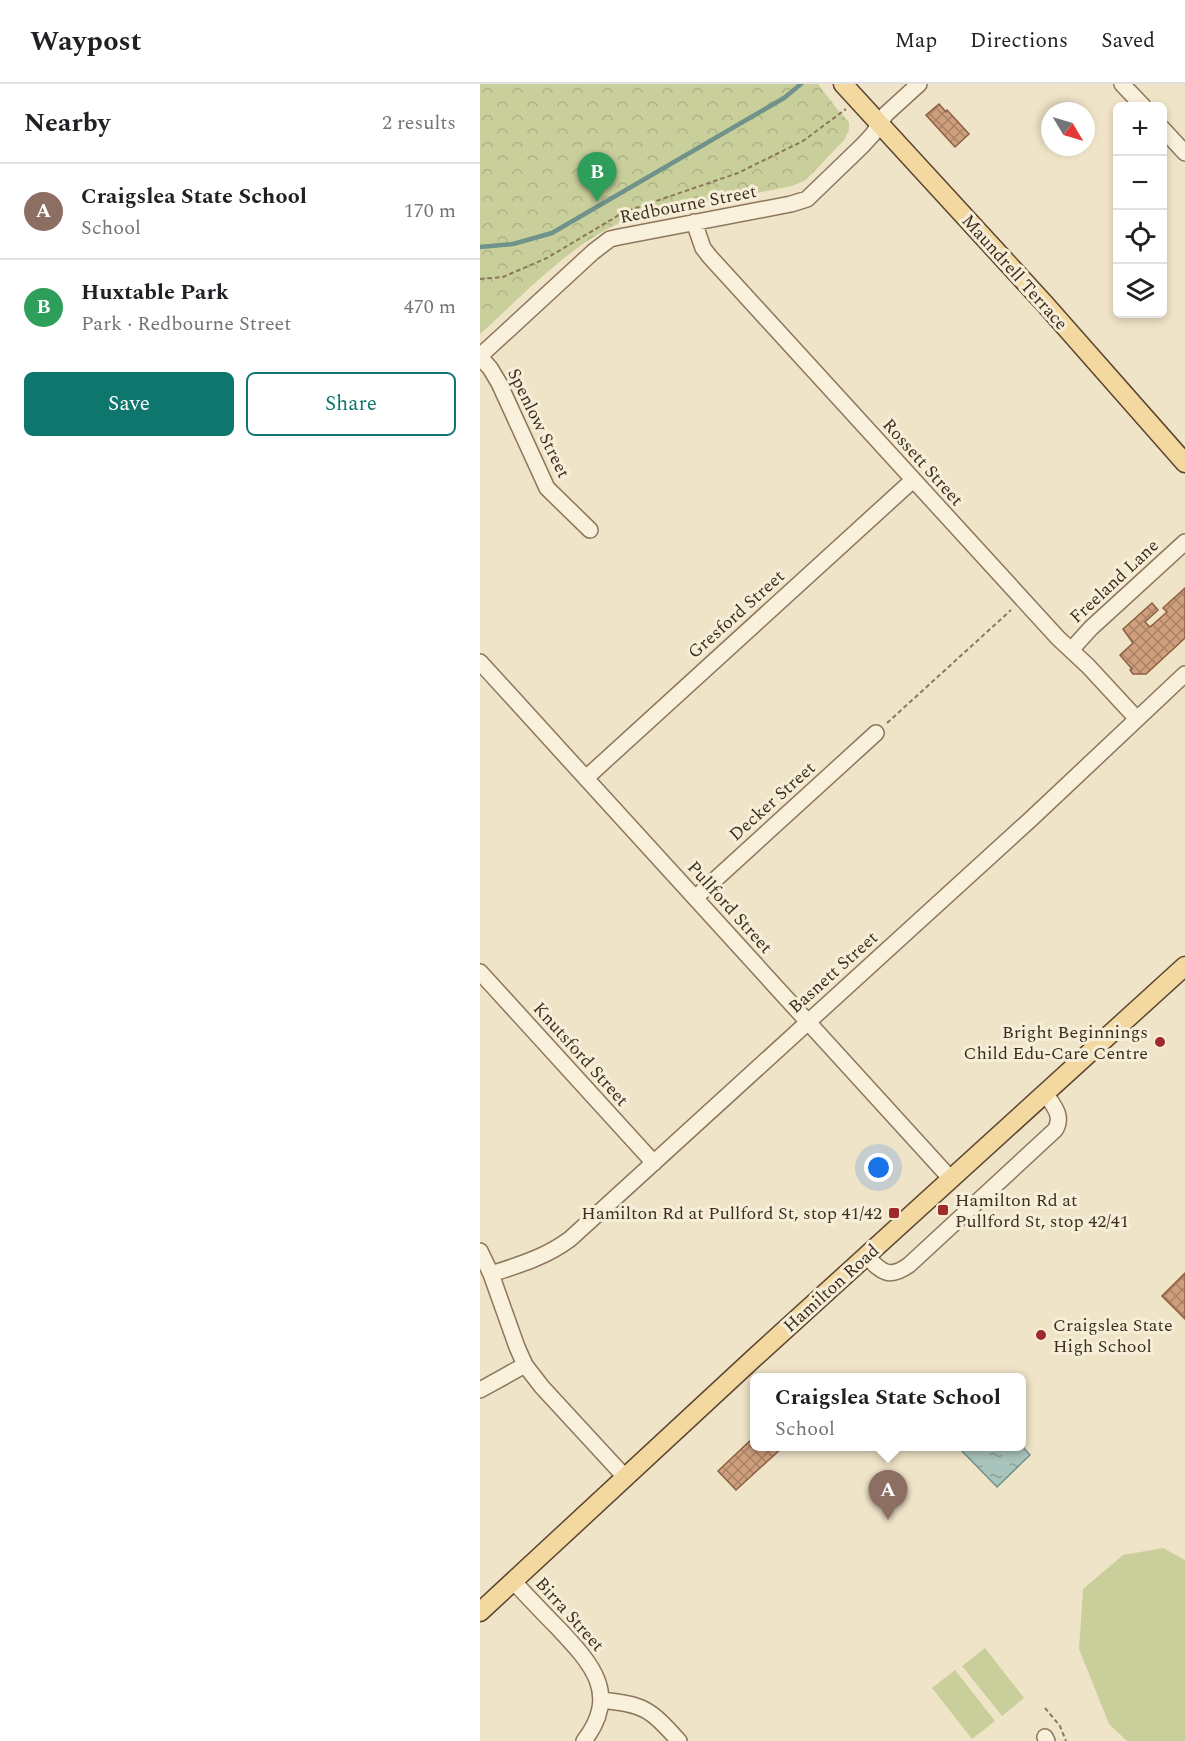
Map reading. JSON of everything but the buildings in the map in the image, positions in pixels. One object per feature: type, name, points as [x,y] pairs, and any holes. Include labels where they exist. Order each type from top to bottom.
[{"type":"main road","name":"Maundrell Terrace","points":[[843,84],[1044,303],[1185,463]]},
{"type":"main road","name":"Hamilton Road","points":[[480,1612],[1185,966]]},
{"type":"street","name":"Redbourne Street","points":[[480,357],[593,252],[610,240],[807,199],[863,145],[886,114],[919,84]]},
{"type":"street","points":[[1122,84],[1139,102]]},
{"type":"street","points":[[1167,133],[1185,153]]},
{"type":"street","name":"Rossett Street","points":[[694,222],[703,248],[710,257],[913,480],[1137,719]]},
{"type":"street","name":"Spenlow Street","points":[[480,357],[495,375],[548,488],[590,530]]},
{"type":"street","name":"Gresford Street","points":[[586,778],[913,480]]},
{"type":"street","name":"Freeland Lane","points":[[1071,650],[1091,628],[1185,542]]},
{"type":"street","name":"Pullford Street","points":[[480,662],[951,1179]]},
{"type":"street","name":"Basnett Street","points":[[491,1274],[540,1258],[559,1247],[654,1163],[1185,674]]},
{"type":"street","name":"Decker Street","points":[[695,898],[876,733]]},
{"type":"street","name":"Knutsford Street","points":[[480,972],[654,1163]]},
{"type":"street","points":[[866,1256],[880,1269],[891,1273],[903,1269],[918,1257],[1055,1131],[1059,1114],[1045,1093]]},
{"type":"street","points":[[480,1251],[525,1365],[542,1387],[625,1477]]},
{"type":"street","points":[[480,1390],[525,1365]]},
{"type":"street","name":"Birra Street","points":[[513,1581],[588,1660],[598,1681],[600,1700],[598,1716],[584,1741]]},
{"type":"street","points":[[600,1700],[644,1708],[654,1714],[680,1741]]},
{"type":"path","points":[[480,279],[503,277],[547,258],[624,212],[738,173],[803,141],[844,110]]},
{"type":"path","points":[[876,733],[1023,599]]},
{"type":"path","points":[[1045,1708],[1060,1726],[1066,1741]]},
{"type":"green space","points":[[480,84],[818,84],[849,122],[849,130],[844,140],[806,180],[792,186],[635,217],[614,226],[572,252],[480,334]]},
{"type":"green space","points":[[1163,1548],[1185,1560],[1185,1741],[1127,1741],[1109,1724],[1079,1649],[1083,1589],[1123,1555]]},
{"type":"green space","points":[[985,1648],[1024,1698],[1002,1716],[962,1666]]},
{"type":"green space","points":[[955,1670],[995,1721],[972,1739],[932,1688]]},
{"type":"water","points":[[1026,1450],[1030,1455],[997,1487],[962,1451]]},
{"type":"waterway","points":[[480,247],[513,244],[552,233],[784,98],[801,84]]},
{"type":"place","name":"Huxtable Park","points":[[597,202]]},
{"type":"place","name":"Bright Beginnings Child Edu-Care Centre","points":[[1160,1042]]},
{"type":"place","name":"Hamilton Rd at Pullford St, stop 42/41","points":[[943,1210]]},
{"type":"place","name":"Hamilton Rd at Pullford St, stop 41/42","points":[[894,1213]]},
{"type":"place","name":"Craigslea State High School","points":[[1041,1335]]},
{"type":"place","name":"Craigslea State School","points":[[888,1520]]}]
